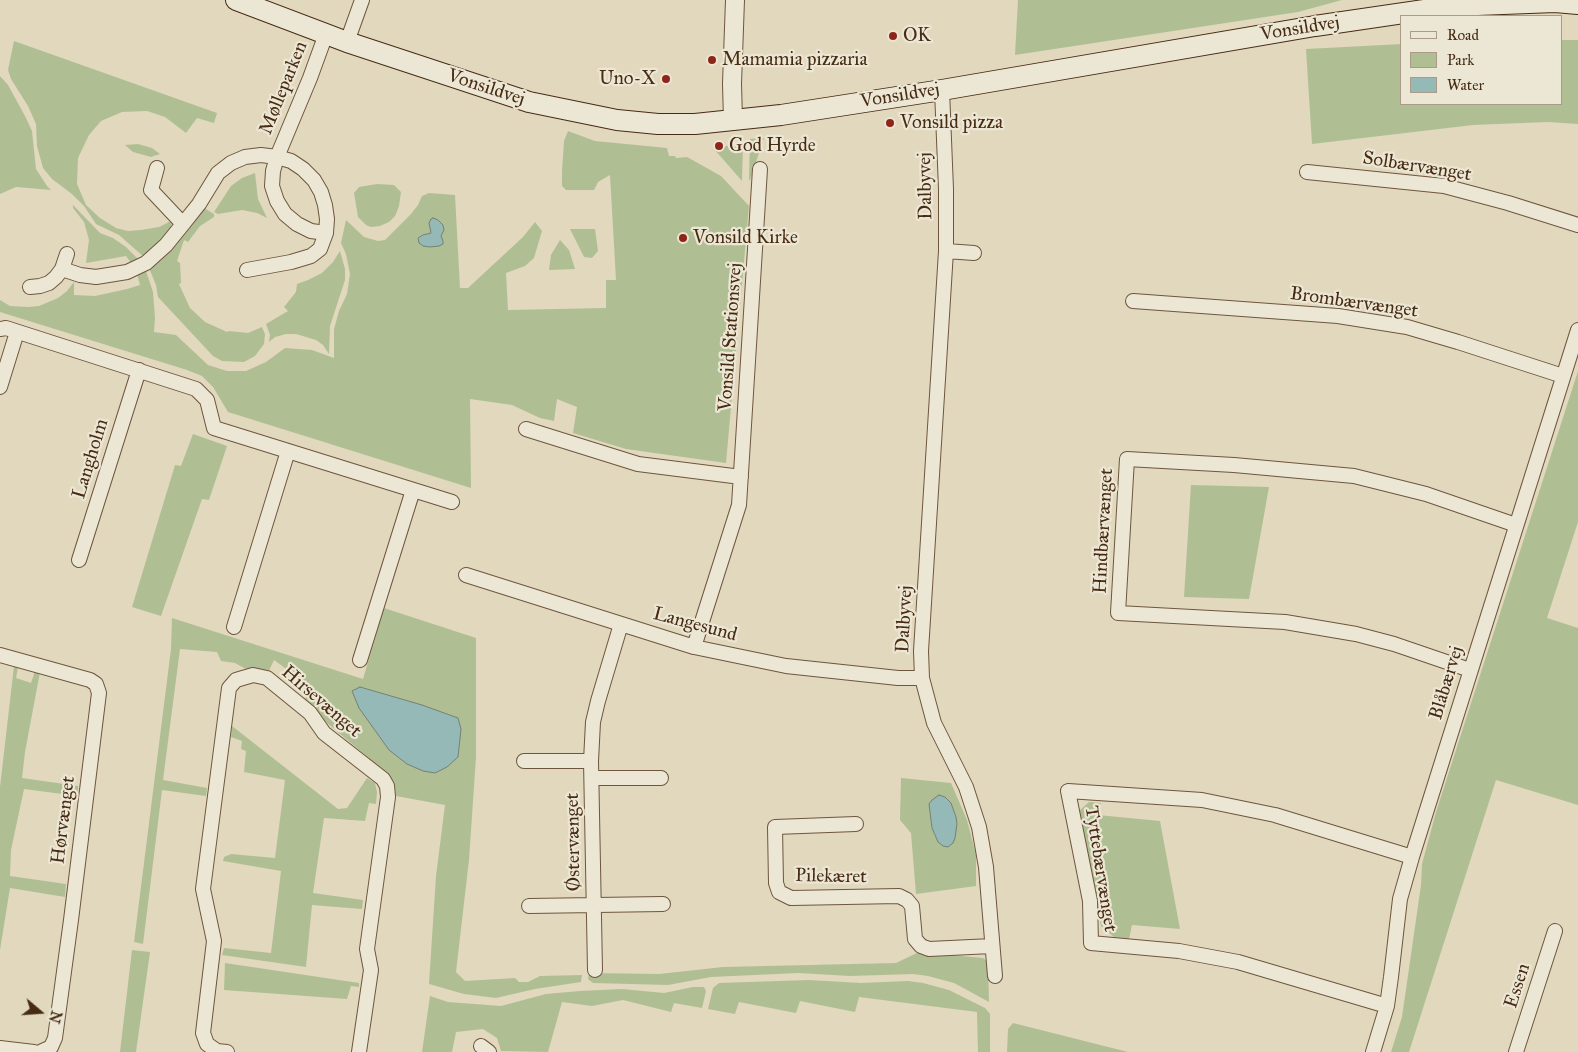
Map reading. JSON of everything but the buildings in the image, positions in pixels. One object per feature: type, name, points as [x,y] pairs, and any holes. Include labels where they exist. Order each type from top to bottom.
[{"type":"main road","name":"Vonsildvej","points":[[236,0],[346,42],[529,102],[617,120],[658,124],[695,124],[781,115],[942,90],[1305,28],[1451,6],[1555,2],[1578,4]]},
{"type":"street","points":[[346,42],[362,0]]},
{"type":"street","points":[[733,120],[732,84],[735,0]]},
{"type":"street","name":"Mølleparken","points":[[326,34],[272,171],[272,186],[277,201],[285,214],[297,224],[311,231],[326,233]]},
{"type":"street","name":"Dalbyvej","points":[[942,90],[946,251],[921,651],[922,678],[934,723],[966,787],[980,827],[986,867],[995,976]]},
{"type":"street","name":"Mølleparken","points":[[62,270],[96,277],[127,272],[146,263],[166,245],[198,204],[218,173],[230,163],[245,157],[261,155],[291,161],[314,180],[326,205],[326,233],[320,249],[311,256],[291,262],[248,270]]},
{"type":"street","points":[[157,168],[151,190],[183,224]]},
{"type":"street","name":"Vonsild Stationsvej","points":[[694,648],[739,504],[760,169]]},
{"type":"street","name":"Solbærvænget","points":[[1307,172],[1444,186],[1508,203],[1578,225]]},
{"type":"street","points":[[946,251],[974,253]]},
{"type":"street","points":[[30,287],[49,283],[56,277],[62,270],[67,254]]},
{"type":"street","name":"Brombærvænget","points":[[1133,301],[1338,316],[1407,328],[1458,342],[1563,376]]},
{"type":"street","points":[[0,329],[6,328],[196,389],[206,400],[214,428],[452,502]]},
{"type":"street","name":"Blåbærvej","points":[[1373,1052],[1387,1006],[1400,899],[1470,670],[1578,330]]},
{"type":"street","points":[[0,388],[17,332]]},
{"type":"street","name":"Langholm","points":[[79,560],[139,370]]},
{"type":"street","points":[[526,429],[638,464],[741,477]]},
{"type":"street","points":[[234,627],[288,451]]},
{"type":"street","name":"Hindbærvænget","points":[[1470,670],[1356,634],[1285,622],[1118,613],[1127,460],[1234,465],[1354,476],[1426,494],[1516,525]]},
{"type":"street","points":[[360,660],[413,490]]},
{"type":"street","name":"Langesund","points":[[466,575],[694,648],[786,666],[898,678],[922,678]]},
{"type":"street","name":"Østervænget","points":[[596,970],[591,761],[593,722],[621,624]]},
{"type":"street","name":"Hørvænget","points":[[0,655],[90,680],[96,684],[99,693],[55,1038],[51,1047],[40,1052]]},
{"type":"street","name":"Hirsevænget","points":[[228,1052],[218,1051],[207,1044],[203,1033],[214,941],[202,889],[229,688],[236,680],[253,675],[267,678],[310,713],[324,732],[383,779],[387,786],[388,797],[367,949],[371,970],[359,1052]]},
{"type":"street","points":[[524,761],[591,761]]},
{"type":"street","name":"Østervænget","points":[[592,778],[661,778]]},
{"type":"street","name":"Tyttebærvænget","points":[[1387,1006],[1238,962],[1179,951],[1091,944],[1090,901],[1068,791],[1202,800],[1275,815],[1412,857]]},
{"type":"street","name":"Pilekæret","points":[[856,824],[775,827],[776,883],[779,892],[791,898],[899,896],[907,900],[912,906],[915,939],[921,946],[929,949],[992,946]]},
{"type":"street","name":"Østervænget","points":[[529,906],[663,904]]},
{"type":"street","name":"Essen","points":[[1516,1052],[1555,931]]},
{"type":"street","points":[[0,1048],[34,1052]]},
{"type":"green space","points":[[1018,0],[1342,0],[1298,12],[1015,55]]},
{"type":"green space","points":[[1563,40],[1578,40],[1578,124],[1548,122],[1473,125],[1312,144],[1306,49],[1400,44],[1400,105],[1563,105]]},
{"type":"green space","points":[[14,41],[217,113],[214,123],[197,118],[186,133],[165,117],[147,111],[122,112],[101,121],[89,135],[78,158],[77,184],[86,205],[100,218],[116,228],[128,231],[159,227],[172,222],[170,234],[144,257],[119,235],[96,224],[84,206],[52,179],[43,168],[37,146],[36,124],[8,70]]},
{"type":"green space","points":[[0,76],[8,85],[32,131],[36,169],[51,190],[16,187],[0,194]]},
{"type":"green space","points":[[568,131],[595,141],[667,148],[669,156],[675,156],[676,158],[687,157],[721,176],[749,206],[726,463],[626,449],[573,433],[577,407],[557,399],[554,421],[540,418],[512,405],[470,399],[471,488],[228,412],[213,387],[202,376],[0,312],[0,300],[10,306],[39,306],[58,298],[74,282],[74,295],[95,296],[127,289],[140,285],[137,274],[146,271],[153,292],[154,332],[176,335],[208,365],[227,371],[246,371],[266,362],[285,348],[312,350],[334,358],[334,329],[339,311],[347,294],[350,274],[346,254],[341,243],[346,220],[364,237],[378,241],[385,240],[411,214],[422,196],[429,193],[455,195],[460,288],[468,288],[523,237],[535,222],[542,231],[534,258],[525,266],[506,273],[508,310],[606,308],[606,280],[616,280],[610,175],[598,182],[594,190],[566,190],[562,186],[564,141]]},
{"type":"green space","points":[[764,138],[750,180],[749,180],[750,139]]},
{"type":"green space","points":[[743,142],[742,180],[742,181],[714,149]]},
{"type":"green space","points":[[138,144],[152,148],[160,154],[151,157],[133,152],[125,145]]},
{"type":"green space","points":[[255,173],[258,199],[267,218],[257,213],[242,210],[218,214],[214,212],[231,186],[242,178]]},
{"type":"green space","points":[[377,184],[394,185],[401,192],[395,216],[389,222],[371,227],[358,217],[354,193],[359,187]]},
{"type":"green space","points":[[73,205],[100,233],[113,238],[126,247],[139,260],[131,263],[126,256],[86,263],[89,240],[84,222],[73,208]]},
{"type":"green space","points":[[204,208],[214,214],[214,217],[200,226],[188,242],[184,240],[177,261],[180,263],[181,283],[179,284],[190,308],[205,322],[227,332],[248,333],[262,327],[265,334],[264,344],[255,356],[244,362],[222,361],[213,356],[158,297],[156,285],[149,268]]},
{"type":"green space","points":[[570,229],[595,229],[598,251],[592,258],[584,257]]},
{"type":"green space","points":[[560,240],[569,250],[575,269],[549,270],[551,255]]},
{"type":"green space","points":[[340,251],[345,269],[345,280],[330,326],[329,354],[323,345],[316,340],[296,334],[275,337],[269,342],[270,335],[266,324],[288,311],[284,307],[296,292],[297,284],[322,273],[333,262]]},
{"type":"green space","points":[[1578,371],[1578,522],[1547,618],[1578,628],[1578,805],[1496,780],[1409,1052],[1391,1052],[1402,1017],[1421,885],[1422,864],[1436,812]]},
{"type":"green space","points":[[193,434],[227,446],[209,500],[202,499],[161,616],[132,607],[175,465],[181,466]]},
{"type":"green space","points":[[1191,485],[1269,487],[1249,599],[1184,597]]},
{"type":"green space","points":[[384,608],[476,638],[476,757],[469,860],[456,972],[465,981],[515,978],[519,982],[528,982],[540,976],[582,975],[581,982],[535,989],[496,998],[464,994],[429,984],[436,876],[445,805],[396,796],[390,776],[326,722],[305,700],[306,695],[302,685],[303,681],[274,660],[268,673],[255,669],[246,669],[235,663],[221,661],[217,652],[180,649],[163,780],[207,788],[206,796],[162,790],[143,944],[134,942],[171,649],[172,618],[363,679]]},
{"type":"green space","points":[[14,666],[18,667],[16,678],[31,683],[35,671],[40,672],[22,778],[78,786],[78,796],[24,789],[11,850],[10,876],[66,884],[65,897],[10,888],[0,950],[0,787]]},
{"type":"green space","points":[[232,726],[338,809],[347,808],[367,778],[375,783],[377,792],[376,804],[369,803],[365,821],[324,818],[313,893],[363,900],[362,909],[312,905],[306,967],[222,955],[224,948],[271,953],[281,871],[223,861],[224,857],[231,854],[275,858],[285,780],[244,772],[246,751],[241,749],[242,741],[231,737]]},
{"type":"green space","points":[[901,778],[951,783],[967,820],[976,855],[976,886],[916,894],[911,833],[900,820]],"holes":[[[939,795],[945,797],[951,803],[956,817],[943,846],[935,836],[931,813]]]},
{"type":"green space","points":[[1089,802],[1101,803],[1098,815],[1160,821],[1180,929],[1132,925],[1129,939],[1114,937],[1101,926],[1079,811]]},
{"type":"green space","points":[[132,950],[150,952],[136,1052],[120,1052]]},
{"type":"green space","points":[[919,952],[983,958],[988,962],[989,1002],[954,983],[913,974],[850,976],[798,973],[711,977],[668,985],[593,983],[588,979],[589,973],[659,974],[723,967],[896,963]]},
{"type":"green space","points":[[225,963],[359,983],[359,987],[351,986],[347,999],[224,990]]},
{"type":"green space","points":[[809,980],[861,983],[908,981],[949,990],[985,1008],[990,1014],[990,1052],[978,1052],[977,1012],[859,997],[855,1012],[800,1001],[796,1013],[739,1002],[735,1014],[708,1009],[713,988],[719,983]]},
{"type":"green space","points":[[693,987],[704,987],[706,991],[702,1008],[674,1003],[671,1012],[623,1000],[592,1006],[562,1002],[548,1052],[501,1051],[497,1038],[483,1029],[456,1032],[452,1052],[422,1052],[430,996],[448,1002],[501,1006],[546,994],[622,989],[664,993]]},
{"type":"green space","points":[[1013,1023],[1128,1052],[1007,1052],[1008,1029]]},
{"type":"water","points":[[433,218],[443,225],[444,230],[441,236],[443,244],[430,247],[423,246],[419,243],[418,238],[431,233],[429,223]]},
{"type":"water","points":[[360,687],[422,705],[458,718],[461,729],[458,757],[447,767],[435,773],[423,771],[407,764],[389,750],[359,708],[352,691]]},
{"type":"water","points":[[939,795],[945,797],[951,803],[956,817],[955,838],[948,847],[938,842],[932,828],[929,804]]},
{"type":"place","name":"OK","points":[[893,36]]},
{"type":"place","name":"Mamamia pizzaria","points":[[712,60]]},
{"type":"place","name":"Uno-X","points":[[666,79]]},
{"type":"place","name":"Vonsild pizza","points":[[890,123]]},
{"type":"place","name":"God Hyrde","points":[[719,146]]},
{"type":"place","name":"Vonsild Kirke","points":[[683,238]]}]
